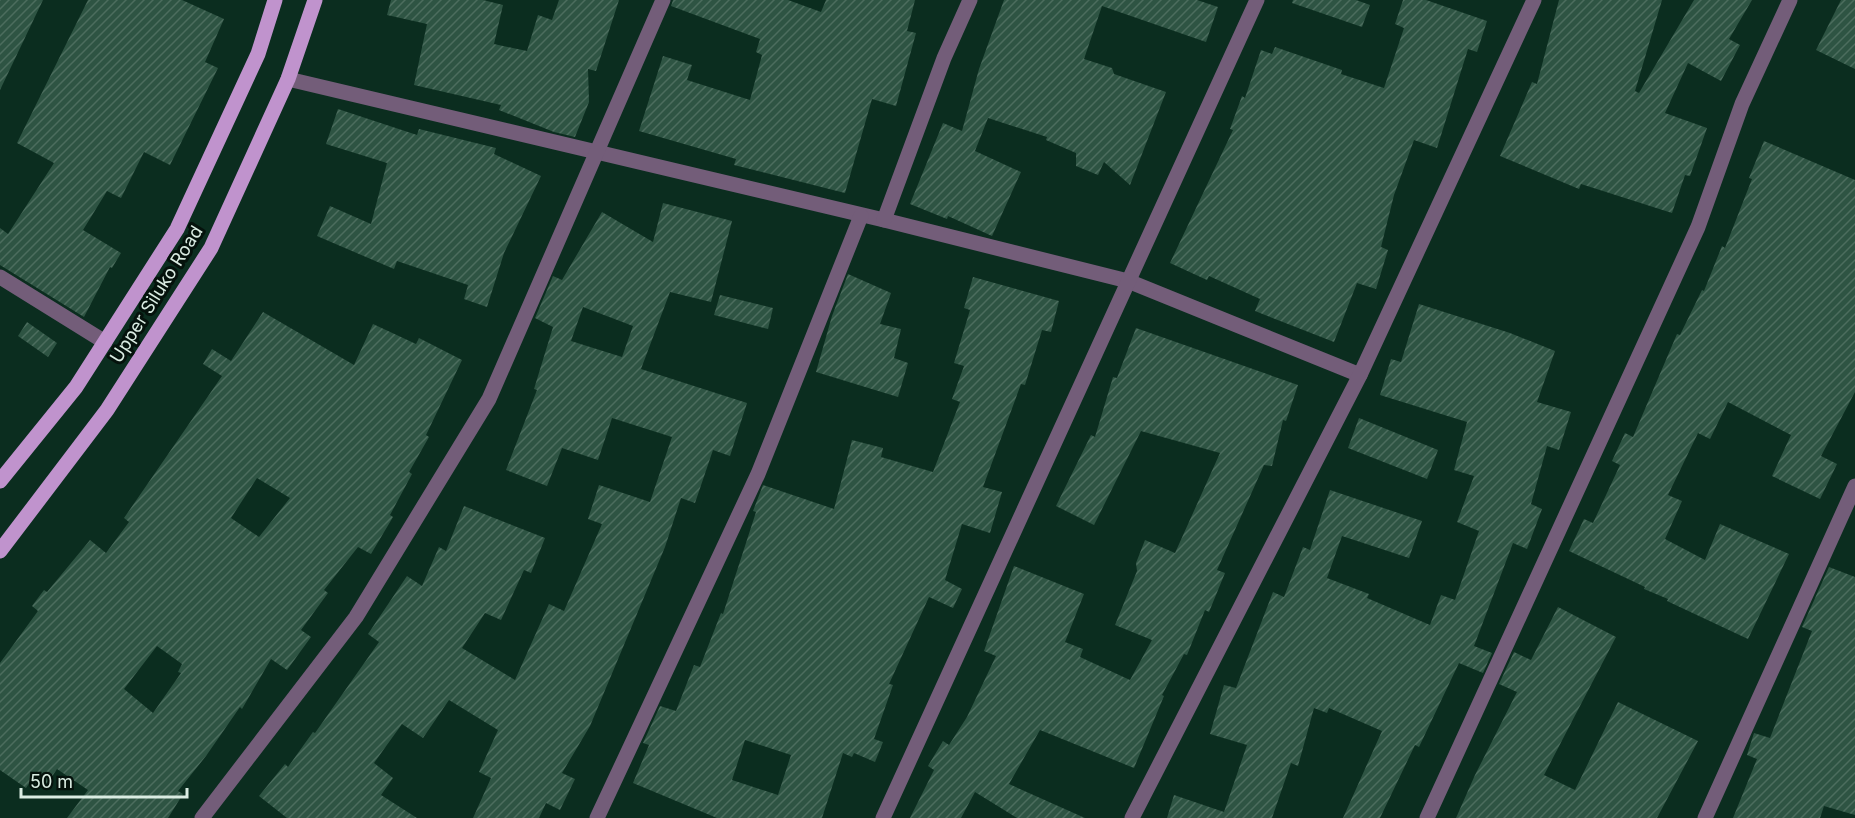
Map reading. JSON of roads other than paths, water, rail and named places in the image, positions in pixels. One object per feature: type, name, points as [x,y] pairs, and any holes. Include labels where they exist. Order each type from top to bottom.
[{"type":"main road","name":"Upper Siluko Road","points":[[0,481],[76,387],[177,229],[258,54],[275,0]]},
{"type":"main road","name":"Upper Siluko Road","points":[[0,551],[107,410],[211,248],[288,79],[315,0]]},
{"type":"street","points":[[202,818],[356,617],[489,399],[599,152],[663,0]]},
{"type":"street","points":[[884,220],[944,58],[970,0]]},
{"type":"street","points":[[883,818],[1257,0]]},
{"type":"street","points":[[1132,818],[1360,375],[1534,0]]},
{"type":"street","points":[[1427,818],[1698,227],[1742,104],[1790,0]]},
{"type":"street","points":[[288,79],[884,220],[1128,281],[1360,375]]},
{"type":"street","points":[[597,818],[758,474],[861,216]]},
{"type":"street","points":[[0,277],[105,342]]},
{"type":"street","points":[[1705,818],[1855,486]]}]
